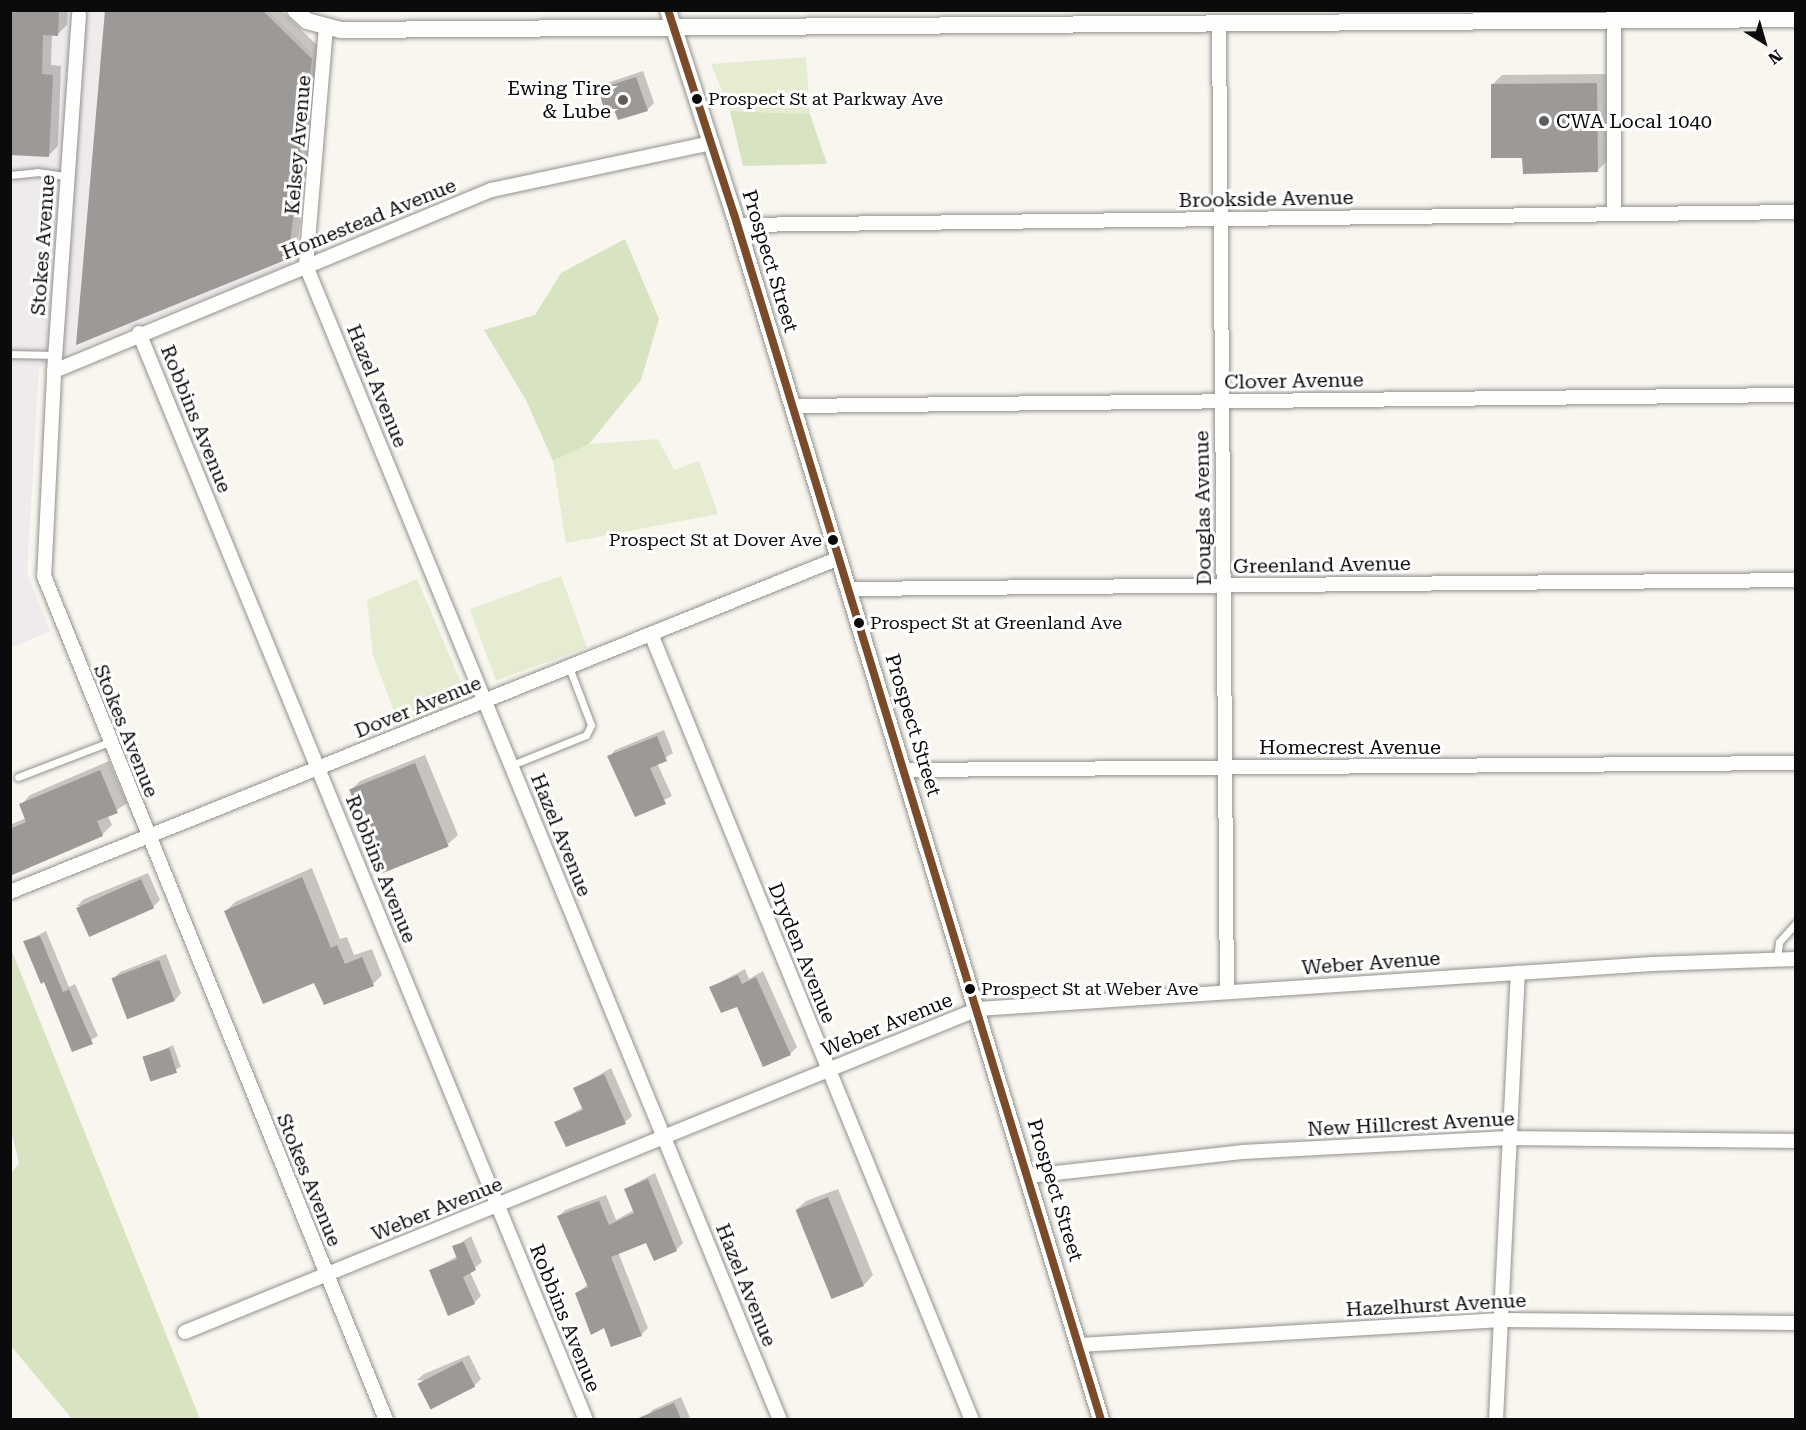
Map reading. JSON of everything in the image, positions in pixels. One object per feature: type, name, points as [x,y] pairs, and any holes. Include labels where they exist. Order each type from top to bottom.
[{"type":"street","name":"Prospect Street","points":[[668,10],[737,225],[905,770],[1101,1419]]},
{"type":"street","points":[[304,14],[326,27],[674,28],[1220,24],[1366,17],[1545,16],[1614,19],[1796,19]]},
{"type":"street","name":"Stokes Avenue","points":[[79,15],[54,371],[44,576],[109,742],[386,1419]]},
{"type":"street","points":[[1614,19],[1614,214]]},
{"type":"street","name":"Douglas Avenue","points":[[1220,24],[1227,992]]},
{"type":"street","name":"Kelsey Avenue","points":[[306,266],[326,27]]},
{"type":"street","name":"Homestead Avenue","points":[[54,371],[140,333],[492,190],[711,143]]},
{"type":"street","name":"Brookside Avenue","points":[[737,225],[1796,212]]},
{"type":"street","name":"Hazel Avenue","points":[[306,266],[780,1419]]},
{"type":"street","name":"Robbins Avenue","points":[[140,333],[586,1419]]},
{"type":"street","name":"Clover Avenue","points":[[793,406],[1796,395]]},
{"type":"street","name":"Dover Avenue","points":[[10,892],[839,558]]},
{"type":"street","name":"Greenland Avenue","points":[[849,589],[1796,580]]},
{"type":"street","name":"Dryden Avenue","points":[[651,634],[972,1419]]},
{"type":"street","name":"Homecrest Avenue","points":[[905,770],[1796,763]]},
{"type":"street","name":"Weber Avenue","points":[[185,1332],[978,1009],[1518,973],[1796,959]]},
{"type":"street","points":[[1496,1419],[1518,973]]},
{"type":"street","name":"New Hillcrest Avenue","points":[[1029,1176],[1242,1152],[1509,1138],[1796,1141]]},
{"type":"street","name":"Hazelhurst Avenue","points":[[1079,1345],[1501,1320],[1796,1323]]},
{"type":"lane","points":[[10,175],[37,172],[67,176]]},
{"type":"lane","points":[[10,354],[55,355]]},
{"type":"lane","points":[[512,765],[586,735],[591,725],[569,667]]},
{"type":"lane","points":[[18,777],[109,742]]},
{"type":"lane","points":[[1777,959],[1779,942],[1796,923]]},
{"type":"shaded area","points":[[10,11],[268,11],[310,51],[316,63],[294,251],[289,265],[70,352],[39,368],[27,573],[50,631],[11,648]]},
{"type":"green space","points":[[806,57],[810,114],[730,111],[711,64]]},
{"type":"green space","points":[[730,111],[810,114],[827,164],[743,166]]},
{"type":"green space","points":[[625,239],[659,319],[641,380],[589,444],[553,461],[526,400],[484,330],[535,315],[561,273]]},
{"type":"green space","points":[[658,439],[674,470],[699,461],[718,514],[566,543],[553,461],[589,444]]},
{"type":"green space","points":[[561,576],[587,647],[496,681],[470,609]]},
{"type":"green space","points":[[417,579],[468,699],[400,727],[373,655],[367,600]]},
{"type":"green space","points":[[11,949],[200,1419],[72,1419],[11,1346],[11,1173],[19,1163],[10,1126]]},
{"type":"building","points":[[10,10],[59,10],[58,36],[43,35],[42,74],[53,75],[49,157],[10,155]]},
{"type":"building","points":[[105,10],[262,10],[312,59],[288,259],[76,345]]},
{"type":"building","name":"Ewing Tire & Lube","points":[[636,77],[648,111],[618,120],[614,110],[605,112],[598,89]]},
{"type":"building","name":"CWA Local 1040","points":[[1597,83],[1598,172],[1523,174],[1522,158],[1491,158],[1491,84]]},
{"type":"building","points":[[657,736],[667,761],[650,768],[666,804],[635,817],[607,756]]},
{"type":"building","points":[[415,763],[449,846],[383,873],[349,790]]},
{"type":"building","points":[[100,770],[118,813],[97,821],[103,836],[10,876],[10,829],[26,822],[19,804]]},
{"type":"building","points":[[302,877],[331,948],[337,945],[345,964],[362,957],[374,986],[324,1005],[314,983],[263,1004],[224,911]]},
{"type":"building","points":[[141,879],[154,908],[89,937],[76,908]]},
{"type":"building","points":[[40,936],[63,992],[69,989],[93,1044],[72,1052],[44,982],[41,984],[23,941]]},
{"type":"building","points":[[159,960],[175,1001],[127,1019],[111,978]]},
{"type":"building","points":[[738,975],[742,984],[756,977],[791,1055],[763,1067],[737,1007],[721,1013],[709,987]]},
{"type":"building","points":[[169,1048],[177,1073],[150,1081],[142,1057]]},
{"type":"building","points":[[604,1074],[626,1124],[566,1147],[554,1122],[583,1110],[573,1088]]},
{"type":"building","points":[[648,1179],[677,1251],[654,1261],[646,1243],[611,1257],[642,1336],[611,1347],[604,1328],[591,1335],[575,1293],[588,1287],[557,1216],[599,1201],[609,1225],[634,1213],[624,1189]]},
{"type":"building","points":[[828,1197],[864,1286],[832,1299],[796,1210]]},
{"type":"building","points":[[464,1242],[476,1270],[463,1277],[475,1304],[448,1316],[429,1270],[457,1259],[452,1246]]},
{"type":"building","points":[[462,1361],[475,1387],[431,1410],[417,1384]]},
{"type":"building","points":[[674,1403],[681,1419],[636,1419]]},
{"type":"transit line","points":[[668,10],[734,214],[1101,1420]]},
{"type":"place","name":"Prospect St at Parkway Ave","points":[[697,99]]},
{"type":"place","name":"Ewing Tire & Lube","points":[[623,100]]},
{"type":"place","name":"CWA Local 1040","points":[[1544,121]]},
{"type":"place","name":"Prospect St at Dover Ave","points":[[833,540]]},
{"type":"place","name":"Prospect St at Greenland Ave","points":[[859,623]]},
{"type":"place","name":"Prospect St at Weber Ave","points":[[970,989]]}]
